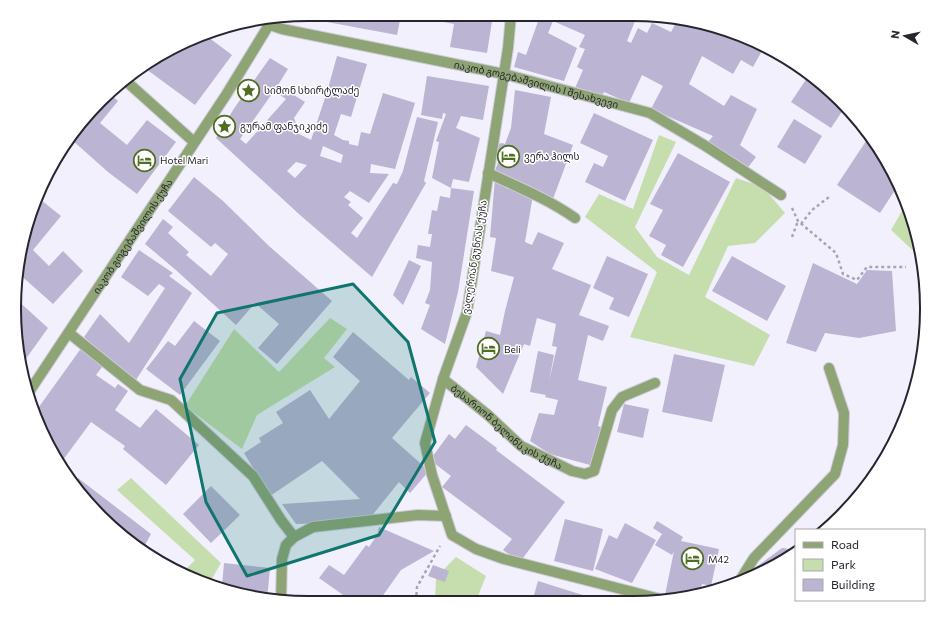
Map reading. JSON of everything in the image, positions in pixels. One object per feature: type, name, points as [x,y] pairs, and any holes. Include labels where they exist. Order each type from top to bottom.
[{"type":"street","name":"ვალერიან გუნიას ქუჩა","points":[[511,21],[467,312],[443,379],[425,443],[432,475],[452,535],[476,549],[504,559],[646,595]]},
{"type":"street","name":"იაკობ გოგებაშვილის I შესახვევი","points":[[271,23],[282,29],[504,74],[650,113],[704,145],[782,195]]},
{"type":"street","name":"იაკობ გოგებაშვილის ქუჩა","points":[[32,387],[271,23]]},
{"type":"street","points":[[129,84],[194,142]]},
{"type":"street","points":[[488,173],[561,208],[575,218]]},
{"type":"street","points":[[69,333],[140,390],[171,400],[253,476],[281,520],[294,537]]},
{"type":"street","points":[[744,573],[754,558],[835,474],[843,446],[844,413],[829,368]]},
{"type":"street","name":"ბესარიონ ბელინსკის ქუჩა","points":[[443,379],[488,415],[521,446],[572,471],[585,474],[594,471],[612,410],[622,397],[655,383]]},
{"type":"street","points":[[282,595],[282,559],[286,545],[294,537],[313,527],[418,515],[446,516]]},
{"type":"path","points":[[782,195],[791,204],[792,210],[798,221],[836,253],[843,274],[857,280],[867,267],[906,267]]},
{"type":"path","points":[[801,224],[812,210],[829,197]]},
{"type":"path","points":[[792,237],[798,221]]},
{"type":"path","points":[[416,596],[417,587],[440,549],[446,516]]},
{"type":"highlighted area","points":[[353,284],[408,342],[435,442],[379,535],[247,576],[206,502],[180,379],[217,313]]},
{"type":"green space","points":[[659,135],[676,142],[635,227],[657,257],[689,275],[736,178],[763,187],[785,213],[755,243],[728,246],[705,297],[770,335],[754,366],[630,337],[657,272],[585,217],[599,194],[633,209]]},
{"type":"green space","points":[[903,210],[914,251],[891,230]]},
{"type":"green space","points":[[330,318],[347,329],[324,358],[335,367],[257,415],[242,449],[185,406],[234,329],[279,372]]},
{"type":"green space","points":[[131,478],[221,563],[212,579],[186,569],[195,560],[117,490]]},
{"type":"green space","points":[[456,557],[486,576],[478,596],[435,596],[436,577]]},
{"type":"building","points":[[322,21],[400,21],[397,35]]},
{"type":"building","points":[[438,21],[492,21],[487,53],[450,47],[454,24]]},
{"type":"building","points":[[538,21],[553,21],[548,33],[577,48],[564,81],[514,67],[518,52],[526,55]]},
{"type":"building","points":[[553,21],[635,21],[627,41],[631,43],[638,28],[647,33],[652,23],[671,32],[675,24],[725,36],[761,52],[753,67],[741,60],[733,74],[702,56],[689,84],[724,106],[731,95],[757,109],[740,145],[756,157],[746,170],[708,142],[713,136],[651,109],[663,86],[642,75],[629,103],[604,92],[600,99],[575,88],[583,70],[577,67],[585,49],[579,47],[585,35]]},
{"type":"building","points":[[210,38],[232,55],[195,105],[147,70],[181,51]]},
{"type":"building","points":[[337,56],[367,64],[351,117],[341,114],[334,135],[343,140],[349,141],[349,144],[358,146],[361,132],[370,134],[383,93],[415,103],[395,169],[371,164],[370,173],[389,174],[369,203],[350,191],[344,197],[351,202],[348,205],[363,218],[351,233],[357,238],[393,183],[397,184],[403,171],[417,117],[438,122],[424,181],[426,183],[372,277],[300,215],[216,138],[235,107],[270,58],[288,69],[278,85],[305,102],[294,118],[297,126],[293,131],[311,140]],"holes":[[[274,91],[286,99],[246,144],[240,139]],[[323,146],[343,155],[341,163],[320,156]],[[296,162],[307,165],[295,178],[287,171]]]},
{"type":"building","points":[[427,76],[489,86],[483,120],[461,116],[456,128],[480,138],[469,182],[453,179],[451,188],[432,178],[439,142],[436,141],[446,114],[443,113],[442,119],[421,115]]},
{"type":"building","points":[[806,79],[842,111],[831,128],[791,102]]},
{"type":"building","points":[[515,90],[551,97],[544,134],[573,145],[553,199],[525,190],[527,185],[494,173],[501,155],[496,151],[498,144],[505,144],[511,128]]},
{"type":"building","points":[[113,97],[118,101],[100,123],[127,145],[147,120],[176,142],[137,194],[108,172],[74,142],[92,119]]},
{"type":"building","points":[[594,113],[653,140],[625,201],[585,182],[594,163],[603,167],[608,156],[580,143]]},
{"type":"building","points":[[794,119],[822,136],[805,164],[777,147]]},
{"type":"building","points":[[866,141],[895,191],[880,213],[837,185]]},
{"type":"building","points":[[678,153],[730,182],[683,267],[661,255],[666,245],[649,236],[663,210],[650,204]]},
{"type":"building","points":[[194,177],[223,201],[269,246],[332,301],[277,364],[258,348],[279,324],[255,303],[236,325],[145,244],[163,219],[173,227],[168,233],[189,252],[186,255],[211,276],[228,254],[215,243],[211,247],[168,211]]},
{"type":"building","points":[[495,178],[533,195],[525,242],[532,245],[538,232],[564,243],[552,269],[591,285],[579,315],[609,326],[603,341],[588,335],[578,380],[607,387],[598,426],[601,427],[590,465],[550,454],[530,441],[539,413],[554,415],[558,400],[545,397],[546,395],[530,392],[538,351],[554,355],[549,381],[557,347],[552,346],[556,324],[537,318],[530,346],[524,344],[503,394],[476,367],[486,331],[500,335],[514,277],[491,271],[496,238],[490,237]]},
{"type":"building","points":[[451,188],[474,191],[458,292],[445,344],[421,329],[430,305],[425,303],[430,290],[432,262],[416,258],[418,245],[430,247],[432,234],[428,234],[432,210],[437,211],[440,196],[450,198]]},
{"type":"building","points":[[42,201],[61,216],[33,250],[49,266],[63,251],[83,271],[53,304],[23,277],[31,234]]},
{"type":"building","points":[[139,250],[173,273],[169,276],[192,293],[134,383],[84,337],[100,314],[129,343],[165,288],[159,284],[148,296],[121,277]]},
{"type":"building","points":[[607,256],[648,274],[629,317],[609,309],[614,298],[593,288]]},
{"type":"building","points":[[732,256],[786,286],[767,321],[712,291]]},
{"type":"building","points":[[409,260],[421,266],[403,305],[393,295]]},
{"type":"building","points":[[813,263],[857,284],[867,270],[892,271],[896,331],[859,338],[825,333],[816,352],[786,343]]},
{"type":"building","points":[[21,304],[48,328],[26,359],[23,346]]},
{"type":"building","points":[[194,321],[220,341],[180,395],[146,369],[168,341],[175,346]]},
{"type":"building","points":[[353,332],[409,380],[411,377],[430,393],[392,438],[429,471],[410,493],[399,482],[370,518],[329,523],[296,524],[282,504],[360,499],[322,461],[270,496],[244,453],[261,442],[259,438],[283,423],[276,412],[310,390],[329,419],[360,381],[333,357]]},
{"type":"building","points":[[82,347],[105,363],[96,375],[115,388],[118,384],[128,391],[115,410],[140,428],[156,409],[199,445],[166,485],[123,449],[125,446],[91,422],[64,459],[51,436],[39,407]]},
{"type":"building","points":[[674,354],[725,365],[712,422],[662,412]]},
{"type":"building","points":[[624,404],[649,409],[643,438],[617,432]]},
{"type":"building","points":[[466,425],[497,448],[496,450],[565,502],[520,562],[503,550],[512,539],[442,487],[451,476],[430,460],[449,434],[455,439]]},
{"type":"building","points":[[78,478],[151,534],[145,545],[133,537],[105,512],[77,479]]},
{"type":"building","points":[[211,486],[240,515],[211,543],[183,514]]},
{"type":"building","points":[[565,519],[603,529],[593,571],[554,561]]},
{"type":"building","points":[[657,521],[683,537],[681,541],[719,549],[711,585],[702,584],[701,587],[665,594],[674,551],[672,555],[655,545],[662,534],[653,528]]},
{"type":"building","points":[[625,523],[656,540],[632,583],[595,569],[609,535],[617,539]]},
{"type":"building","points":[[379,527],[434,551],[401,570],[383,596],[345,596],[319,578],[329,565],[344,575],[366,545],[369,547],[377,535]]},
{"type":"building","points":[[782,548],[790,549],[760,566],[753,569]]},
{"type":"building","points":[[224,563],[270,568],[268,593],[222,583]]},
{"type":"building","points":[[433,565],[449,571],[445,582],[428,576]]},
{"type":"building","points":[[538,581],[586,596],[534,596]]},
{"type":"place","name":"სიმონ სხირტლაძე","points":[[248,90]]},
{"type":"place","name":"გურამ ფანჯიკიძე","points":[[224,126]]},
{"type":"place","name":"ვერა ჰილს","points":[[508,156]]},
{"type":"place","name":"Hotel Mari","points":[[145,160]]},
{"type":"place","name":"Beli","points":[[489,349]]},
{"type":"place","name":"M42","points":[[692,559]]}]
